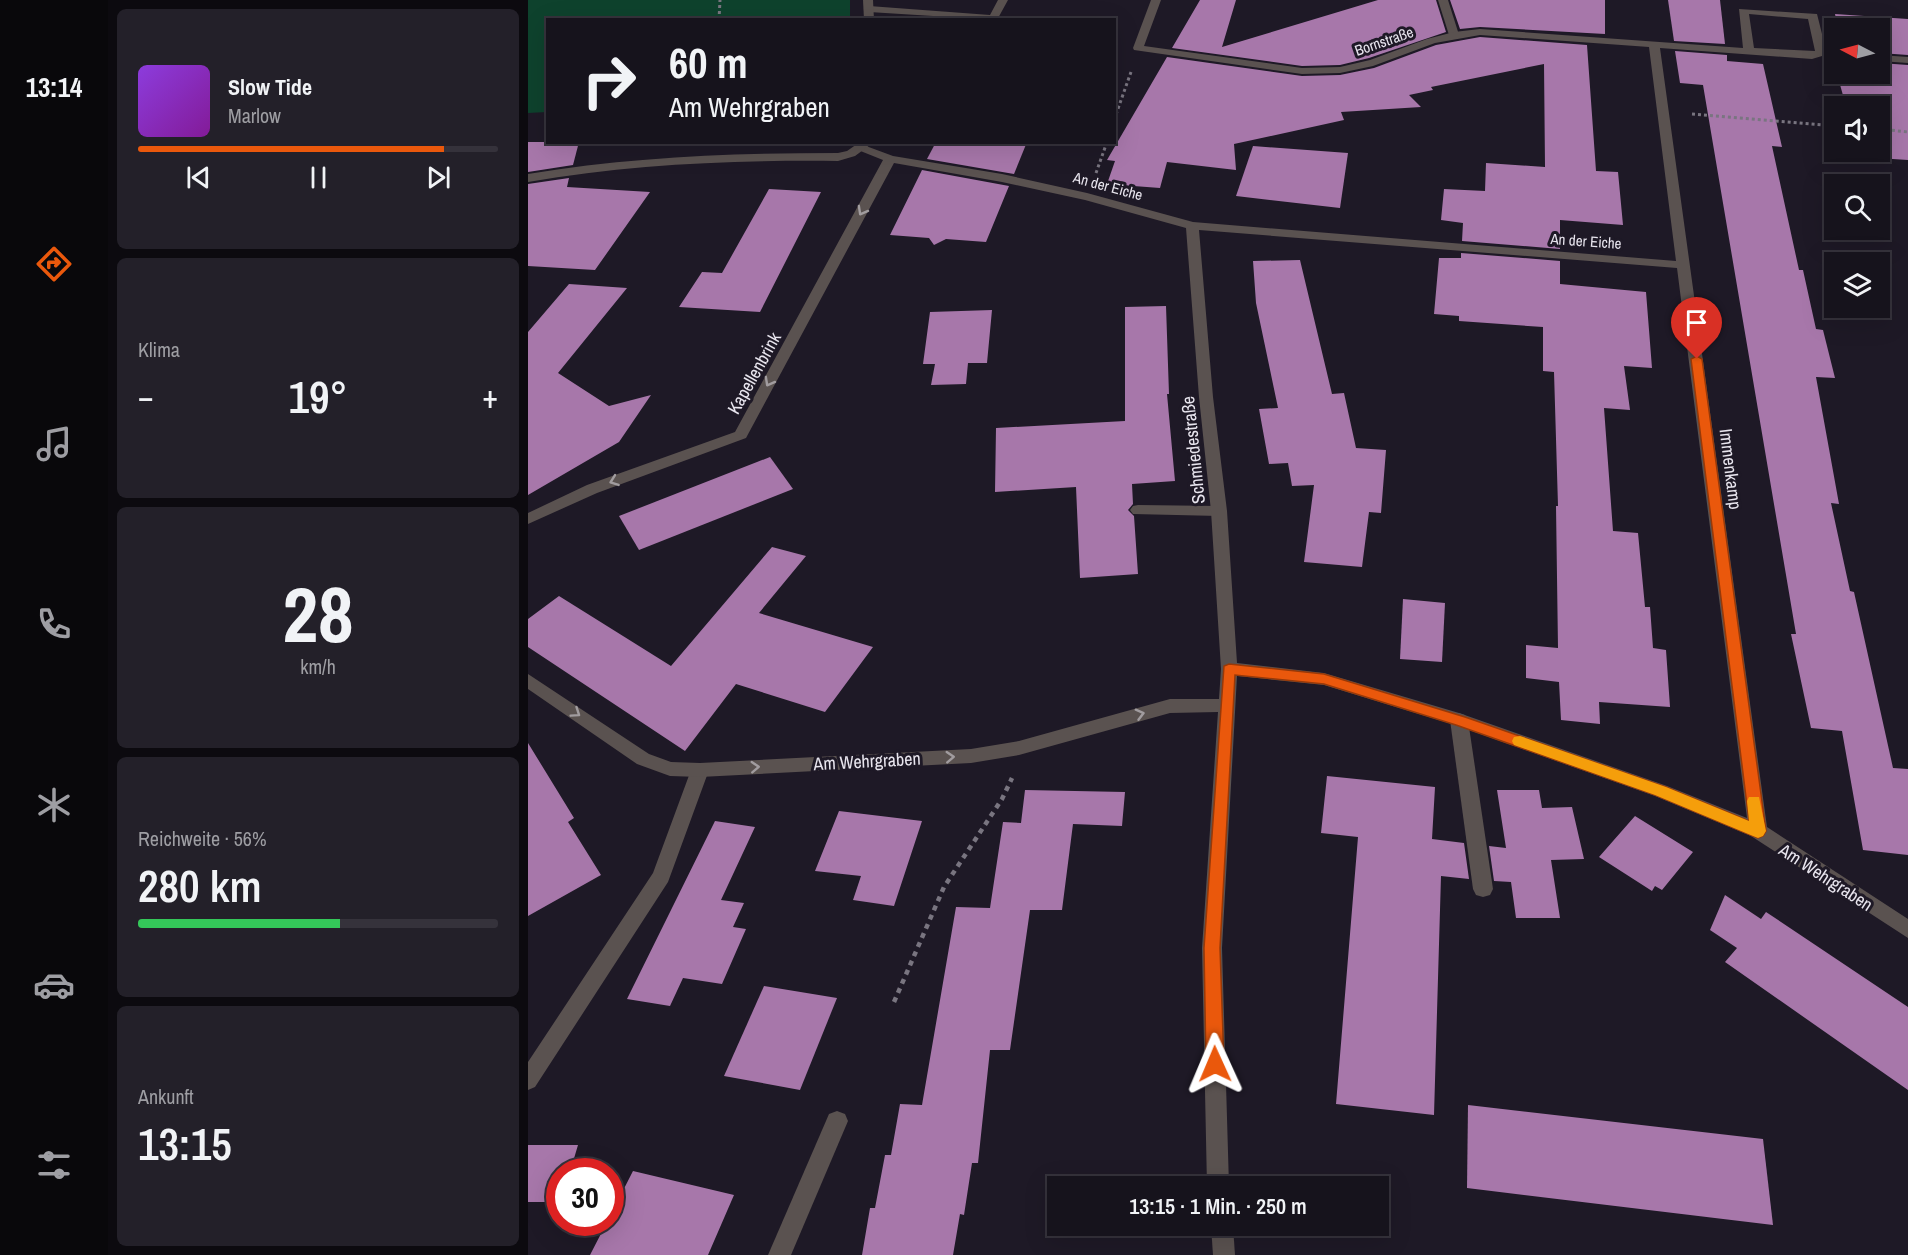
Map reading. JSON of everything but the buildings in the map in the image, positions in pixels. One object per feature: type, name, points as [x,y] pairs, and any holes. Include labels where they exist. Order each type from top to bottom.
[{"type":"street","points":[[868,10],[993,18],[1003,0]]},
{"type":"street","points":[[1138,48],[1156,0]]},
{"type":"street","points":[[1443,0],[1454,35]]},
{"type":"street","points":[[1749,51],[1743,11],[1813,16],[1821,53]]},
{"type":"street","name":"Bornstraße","points":[[1138,48],[1302,71],[1340,70],[1373,63],[1431,41],[1480,32],[1522,33],[1812,56],[1824,53]]},
{"type":"street","points":[[1654,44],[1664,111]]},
{"type":"street","points":[[1890,59],[1908,60]]},
{"type":"street","name":"Immenkamp","points":[[1664,111],[1758,831]]},
{"type":"street","name":"An der Eiche","points":[[528,178],[666,159],[723,156],[838,157],[851,154],[865,145],[890,159],[1002,178],[1087,197],[1192,226],[1684,265]]},
{"type":"street","name":"Kapellenbrink","points":[[528,519],[592,489],[741,435],[890,159]]},
{"type":"street","name":"Schmiedestraße","points":[[1192,226],[1206,397],[1219,511],[1229,669],[1212,948],[1218,1176]]},
{"type":"street","points":[[1138,510],[1219,511]]},
{"type":"street","name":"Am Wehrgraben","points":[[1229,669],[1324,679],[1460,720],[1661,791],[1758,831],[1908,930]]},
{"type":"street","name":"Am Wehrgraben","points":[[528,680],[643,759],[670,770],[971,756],[1018,748],[1170,706],[1227,705]]},
{"type":"street","points":[[1460,720],[1483,889]]},
{"type":"street","points":[[528,1080],[661,876],[700,770]]},
{"type":"street","points":[[779,1255],[837,1121]]},
{"type":"street","points":[[1223,1236],[1224,1255]]},
{"type":"path","points":[[719,18],[720,0]]},
{"type":"path","points":[[1116,114],[1138,48]]},
{"type":"path","points":[[1664,111],[1824,125]]},
{"type":"path","points":[[1890,130],[1908,132]]},
{"type":"path","points":[[894,1002],[944,887],[1002,799],[1014,774],[1018,748]]},
{"type":"green space","points":[[528,0],[850,0],[850,18],[546,18],[546,112],[528,113]]},
{"type":"slow traffic","points":[[1520,741],[1661,791],[1758,831],[1754,801]]},
{"type":"route","points":[[1215,1064],[1212,948],[1229,669],[1324,679],[1460,720],[1661,791],[1758,831],[1697,359]]}]
